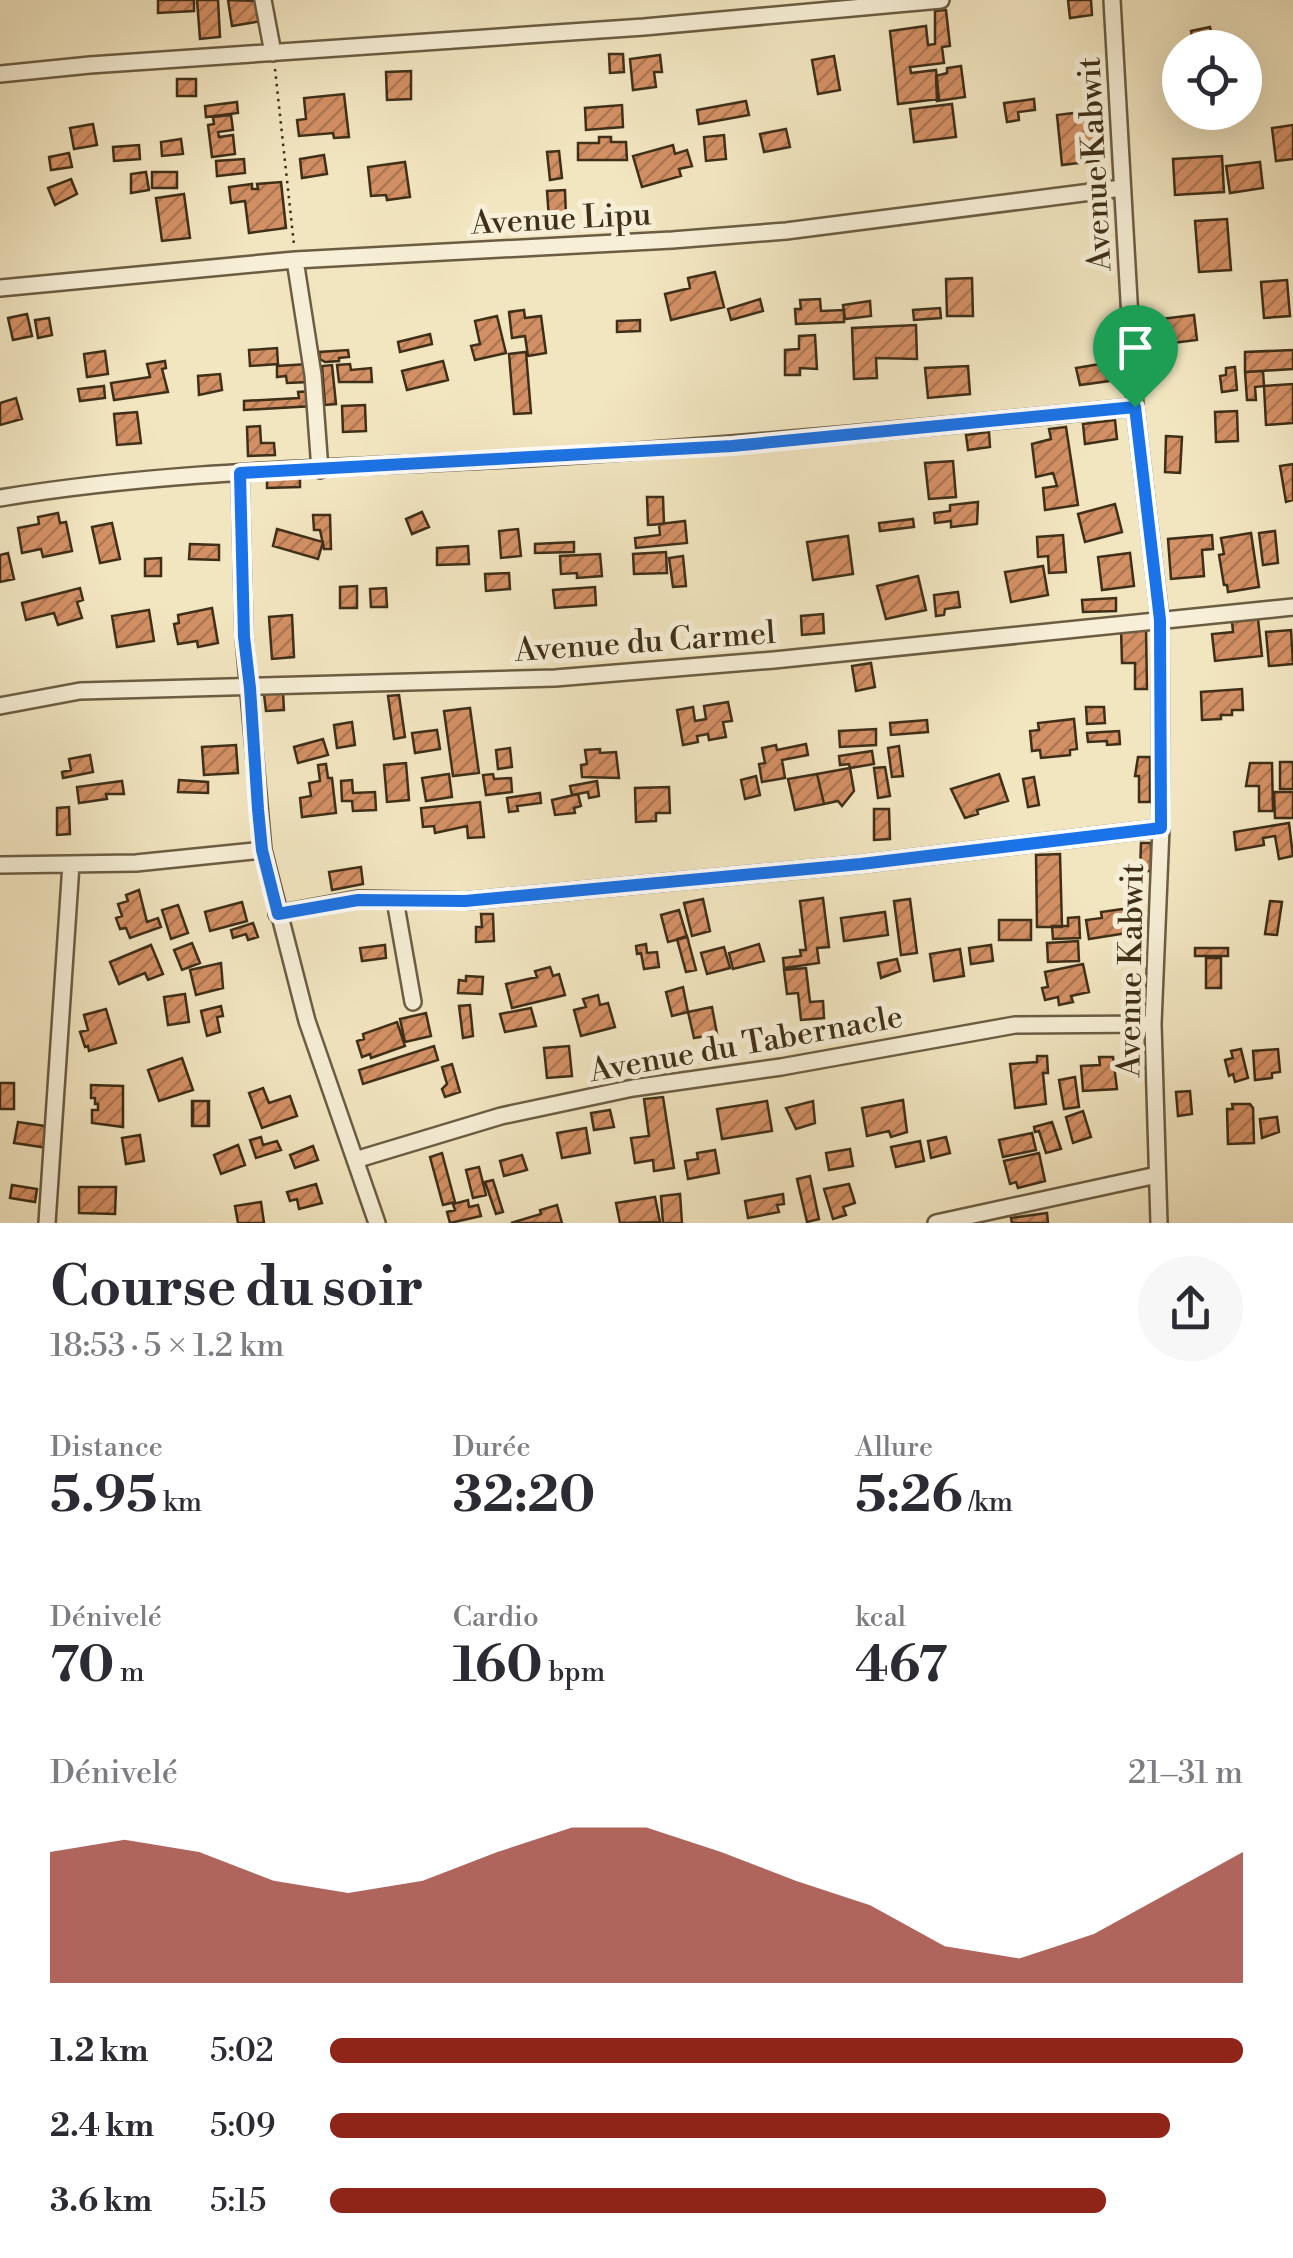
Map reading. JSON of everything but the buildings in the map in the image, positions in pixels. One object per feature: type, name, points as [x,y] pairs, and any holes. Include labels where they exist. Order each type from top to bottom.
[{"type":"street","points":[[263,0],[272,53]]},
{"type":"street","points":[[0,74],[644,27],[941,0]]},
{"type":"street","name":"Avenue Kabwit","points":[[1112,0],[1135,407],[1160,620],[1161,828],[1152,1024],[1159,1223]]},
{"type":"street","name":"Avenue Lipu","points":[[0,288],[295,260],[786,231],[1122,188]]},
{"type":"street","points":[[295,260],[313,375],[320,470]]},
{"type":"street","points":[[0,498],[75,486],[240,473],[732,446],[1135,407]]},
{"type":"street","points":[[240,473],[244,637],[262,850],[307,1021],[376,1223]]},
{"type":"street","name":"Avenue du Carmel","points":[[0,706],[80,691],[574,676],[1293,608]]},
{"type":"street","points":[[278,914],[358,900],[465,901],[861,864],[1161,828]]},
{"type":"street","points":[[0,865],[152,862],[262,850]]},
{"type":"street","points":[[47,1223],[71,864]]},
{"type":"street","points":[[395,900],[413,1002]]},
{"type":"street","name":"Avenue du Tabernacle","points":[[355,1160],[501,1116],[633,1088],[749,1072],[1015,1025],[1152,1024]]},
{"type":"street","points":[[936,1223],[1157,1175]]},
{"type":"path","points":[[272,53],[295,260]]},
{"type":"route","points":[[1135,407],[1160,620],[1161,828],[861,864],[465,901],[378,898],[278,914],[262,850],[258,809],[244,637],[240,473],[732,446],[1135,407]]}]
